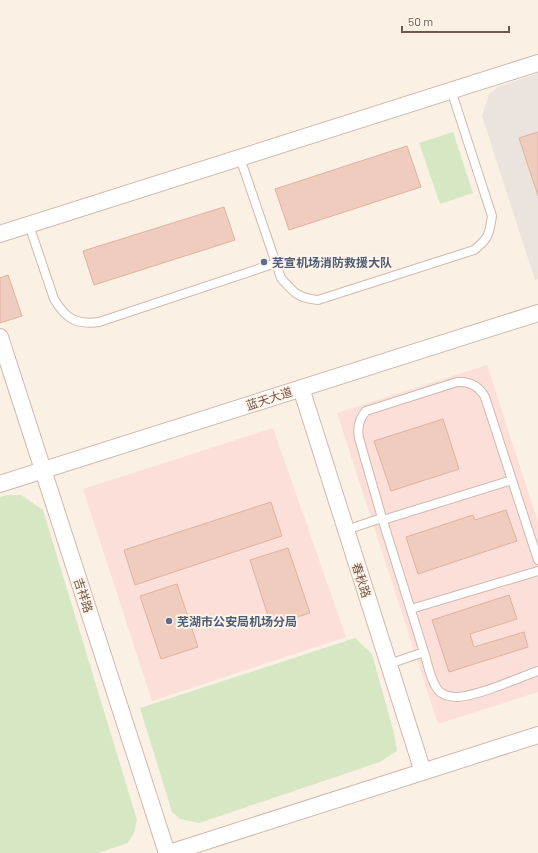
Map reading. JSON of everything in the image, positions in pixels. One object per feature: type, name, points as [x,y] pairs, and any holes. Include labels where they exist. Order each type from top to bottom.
[{"type":"street","points":[[0,234],[538,63]]},
{"type":"street","name":"蓝天大道","points":[[0,484],[538,313]]},
{"type":"street","name":"吉祥路","points":[[0,337],[168,853]]},
{"type":"street","name":"春秋路","points":[[301,388],[423,772]]},
{"type":"street","points":[[168,853],[538,735]]},
{"type":"lane","points":[[240,158],[281,278],[292,292],[306,299],[318,300],[474,250],[486,240],[490,231],[492,216],[451,90]]},
{"type":"lane","points":[[29,225],[54,299],[60,310],[72,319],[85,324],[99,322],[276,263]]},
{"type":"lane","points":[[538,560],[482,391],[475,385],[466,381],[457,382],[366,411],[362,416],[358,430],[358,438],[433,681],[438,691],[447,696],[456,697],[472,694],[538,671]]},
{"type":"lane","points":[[346,530],[512,480]]},
{"type":"lane","points":[[411,609],[538,571]]},
{"type":"lane","points":[[389,664],[424,652]]},
{"type":"shaded area","points":[[538,73],[538,279],[535,280],[482,116],[489,94],[498,87]]},
{"type":"shaded area","points":[[487,365],[538,522],[538,692],[438,724],[337,413]]},
{"type":"shaded area","points":[[273,428],[346,637],[152,701],[83,489]]},
{"type":"green space","points":[[453,132],[473,193],[440,204],[419,143]]},
{"type":"green space","points":[[8,495],[21,495],[43,510],[137,820],[134,833],[128,843],[98,853],[0,853],[0,497]]},
{"type":"green space","points":[[355,638],[372,654],[394,733],[397,751],[380,762],[199,823],[180,819],[172,812],[140,708]]},
{"type":"building","points":[[538,132],[538,196],[519,138]]},
{"type":"building","points":[[407,146],[421,187],[289,230],[275,189]]},
{"type":"building","points":[[224,207],[235,240],[94,285],[83,251]]},
{"type":"building","points":[[8,275],[22,316],[0,323],[0,278]]},
{"type":"building","points":[[443,419],[459,469],[391,491],[374,441]]},
{"type":"building","points":[[271,502],[282,536],[135,585],[124,550]]},
{"type":"building","points":[[506,510],[517,541],[418,574],[406,537],[473,515],[475,520]]},
{"type":"building","points":[[288,548],[310,613],[271,625],[250,560]]},
{"type":"building","name":"芜湖市公安局机场分局","points":[[177,584],[198,647],[161,659],[140,596]]},
{"type":"building","points":[[509,595],[517,619],[470,634],[474,647],[524,632],[528,647],[449,672],[432,620]]},
{"type":"place","name":"芜宣机场消防救援大队","points":[[264,262]]},
{"type":"place","name":"芜湖市公安局机场分局","points":[[169,621]]}]
